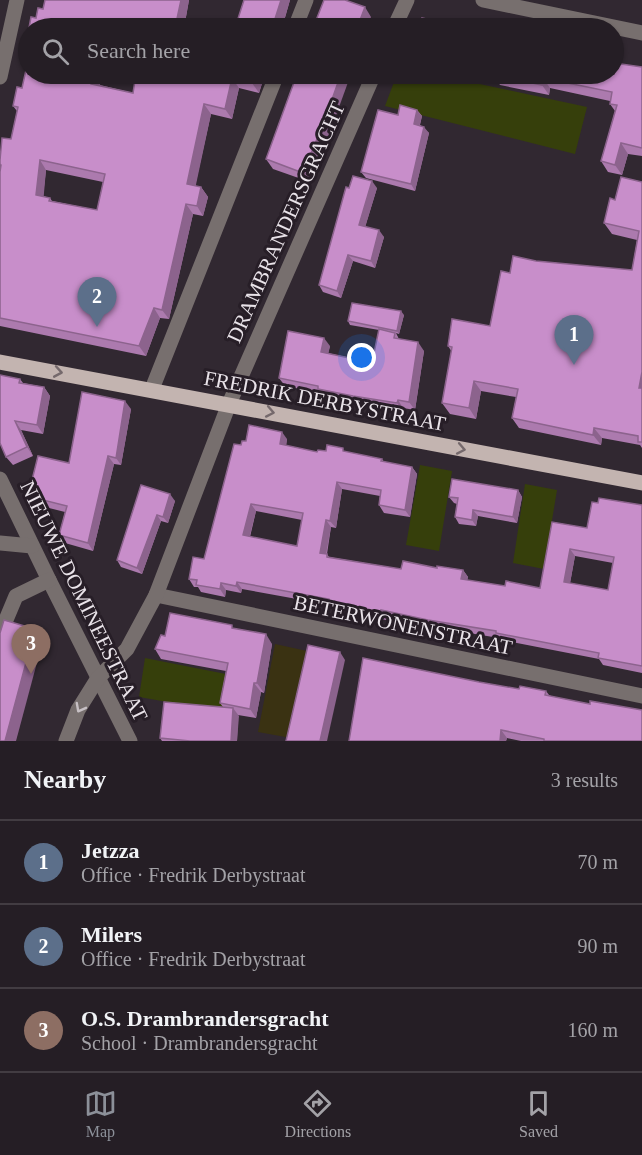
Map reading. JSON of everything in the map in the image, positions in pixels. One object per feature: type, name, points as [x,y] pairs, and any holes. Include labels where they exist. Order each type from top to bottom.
[{"type":"main road","name":"FREDRIK DERBYSTRAAT","points":[[0,362],[642,483]]},
{"type":"street","points":[[0,77],[17,0]]},
{"type":"street","points":[[299,18],[306,0]]},
{"type":"street","points":[[399,18],[407,0]]},
{"type":"street","points":[[483,0],[570,18]]},
{"type":"street","points":[[624,29],[642,33]]},
{"type":"street","points":[[152,389],[273,84]]},
{"type":"street","name":"DRAMBRANDERSGRACHT","points":[[66,741],[78,710],[98,678],[127,649],[156,595],[229,404],[370,84]]},
{"type":"street","name":"NIEUWE DOMINEESTRAAT","points":[[0,479],[130,741]]},
{"type":"street","points":[[0,543],[32,546]]},
{"type":"street","points":[[0,634],[16,596],[49,580]]},
{"type":"street","name":"BETERWONENSTRAAT","points":[[156,595],[642,696]]},
{"type":"green space","points":[[393,84],[480,84],[587,107],[575,154],[385,106]]},
{"type":"green space","points":[[420,465],[452,471],[439,551],[406,545]]},
{"type":"green space","points":[[525,484],[557,490],[544,569],[513,563]]},
{"type":"green space","points":[[145,658],[231,675],[225,712],[139,697]]},
{"type":"sand","points":[[275,644],[307,651],[291,738],[258,732]]},
{"type":"building","points":[[45,0],[181,0],[177,18],[36,18],[38,8],[43,9]]},
{"type":"building","points":[[244,0],[281,0],[275,18],[238,18]]},
{"type":"building","points":[[324,0],[345,0],[365,7],[361,18],[317,18]]},
{"type":"building","points":[[624,64],[642,67],[642,148],[621,143],[615,165],[601,161],[617,105],[610,104],[612,92],[573,84],[624,84]]},
{"type":"building","points":[[23,84],[91,84],[133,93],[134,84],[231,84],[225,109],[204,104],[187,184],[201,187],[197,206],[186,204],[162,310],[154,308],[139,346],[0,318],[0,160],[2,138],[11,139],[18,107],[13,106],[17,87],[22,88]],"holes":[[[40,160],[105,174],[97,210],[49,201],[50,198],[36,195]]]},
{"type":"building","points":[[293,84],[337,84],[303,173],[266,159]]},
{"type":"building","points":[[400,105],[417,110],[414,124],[424,127],[411,184],[361,172],[378,110],[398,115]]},
{"type":"building","points":[[353,176],[372,181],[359,225],[379,230],[371,261],[348,255],[337,291],[319,285],[346,187],[349,188]]},
{"type":"building","points":[[621,177],[642,182],[642,372],[639,388],[642,388],[642,442],[638,442],[638,436],[594,428],[593,435],[512,418],[518,389],[474,381],[469,408],[442,403],[452,347],[448,346],[452,319],[490,326],[501,271],[510,273],[513,256],[536,261],[632,270],[639,231],[604,223],[610,198],[615,200]]},
{"type":"building","points":[[352,303],[401,311],[397,331],[348,321]]},
{"type":"building","points":[[379,329],[395,333],[394,338],[418,342],[409,402],[398,400],[397,403],[353,396],[279,378],[288,331],[324,338],[321,352],[359,360],[360,356],[373,358]]},
{"type":"building","points":[[0,375],[20,379],[19,383],[44,387],[37,425],[15,421],[27,447],[6,457],[0,443]]},
{"type":"building","points":[[82,392],[125,401],[116,458],[108,456],[88,543],[59,535],[67,506],[35,498],[38,486],[31,484],[38,456],[69,463]]},
{"type":"building","points":[[249,425],[282,432],[280,444],[317,452],[318,450],[326,451],[327,445],[343,448],[343,451],[382,459],[381,461],[412,467],[405,510],[379,505],[381,490],[337,482],[330,521],[326,520],[320,553],[327,554],[327,557],[401,569],[403,561],[437,568],[437,566],[463,570],[461,579],[505,586],[506,581],[540,588],[552,522],[587,528],[592,502],[598,503],[599,498],[642,505],[642,666],[598,658],[599,653],[496,633],[496,631],[381,610],[381,612],[329,602],[329,599],[237,582],[236,586],[221,583],[220,589],[196,585],[197,580],[189,579],[193,557],[204,559],[234,444],[241,445],[242,441],[246,441]],"holes":[[[251,504],[303,513],[297,546],[243,535]],[[570,549],[614,557],[608,590],[564,582]]]},
{"type":"building","points":[[452,479],[518,490],[513,517],[473,510],[472,520],[455,517],[458,498],[449,497]]},
{"type":"building","points":[[141,485],[170,494],[163,517],[157,515],[137,568],[117,560]]},
{"type":"building","points":[[170,613],[266,634],[250,709],[220,703],[228,663],[155,649],[161,635],[165,636]]},
{"type":"building","points":[[4,620],[35,629],[5,741],[0,741],[0,633]]},
{"type":"building","points":[[308,645],[340,652],[320,741],[286,741]]},
{"type":"building","points":[[363,658],[479,682],[546,691],[545,695],[590,704],[590,701],[642,710],[642,741],[544,741],[544,739],[501,730],[500,741],[349,741]]},
{"type":"building","points":[[164,702],[233,708],[231,741],[160,738]]},
{"type":"place","name":"Milers","points":[[97,327]]},
{"type":"place","name":"Jetzza","points":[[574,365]]},
{"type":"place","name":"O.S. Drambrandersgracht","points":[[31,674]]}]
